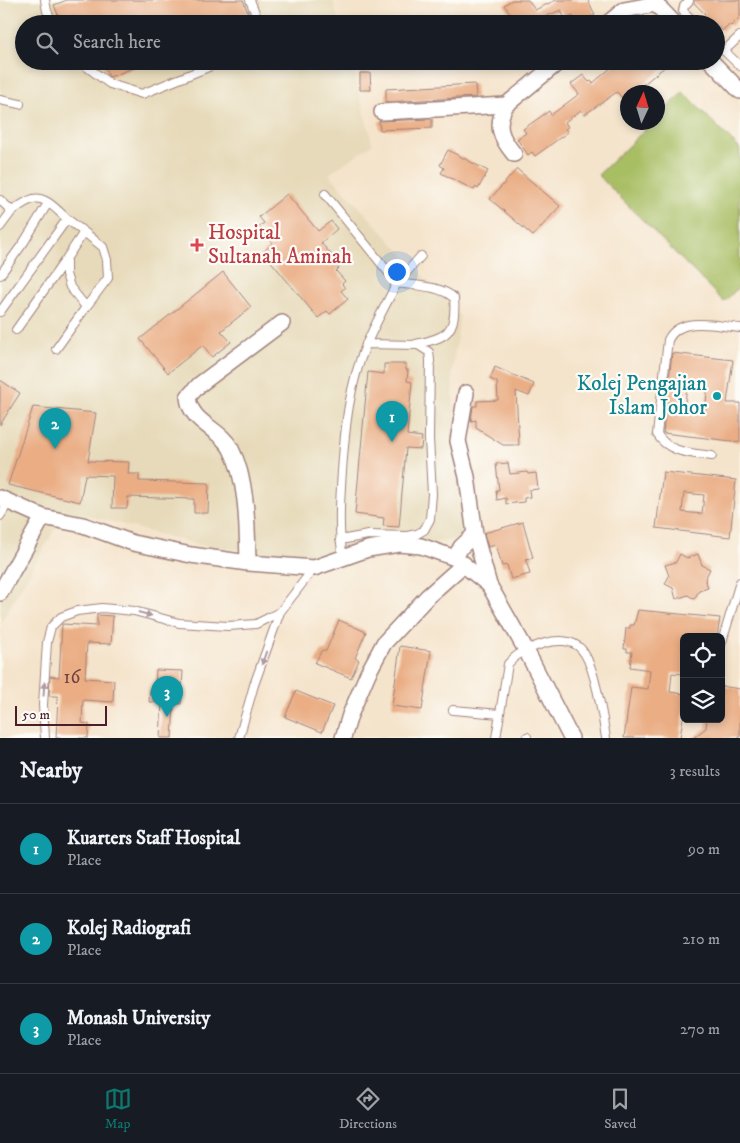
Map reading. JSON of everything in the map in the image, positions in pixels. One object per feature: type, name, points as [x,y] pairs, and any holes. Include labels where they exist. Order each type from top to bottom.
[{"type":"street","points":[[615,15],[622,8],[654,2],[666,15]]},
{"type":"street","points":[[514,154],[501,137],[501,114],[506,104],[549,70]]},
{"type":"street","points":[[720,70],[740,91]]},
{"type":"street","points":[[382,112],[506,104]]},
{"type":"street","points":[[248,563],[247,518],[240,468],[230,447],[218,434],[195,416],[189,407],[188,397],[199,385],[282,323]]},
{"type":"street","points":[[466,393],[458,441],[467,477],[475,534],[489,584],[526,650],[571,738]]},
{"type":"street","points":[[4,500],[43,517],[83,525],[133,543],[191,556],[248,563],[314,568],[368,549],[399,544],[421,546],[459,561],[489,584]]},
{"type":"street","points":[[0,593],[43,517]]},
{"type":"street","points":[[343,738],[350,714],[384,643],[459,561],[461,547],[475,534]]},
{"type":"lane","points":[[45,0],[49,15]]},
{"type":"lane","points":[[250,0],[256,15]]},
{"type":"lane","points":[[687,15],[683,11],[684,6],[689,1]]},
{"type":"lane","points":[[725,50],[740,36]]},
{"type":"lane","points":[[725,52],[740,66]]},
{"type":"lane","points":[[91,70],[110,84],[142,94],[201,70]]},
{"type":"lane","points":[[0,100],[20,104]]},
{"type":"lane","points":[[325,194],[397,283],[437,288],[447,292],[454,298],[452,325],[446,334],[438,339],[409,345]]},
{"type":"lane","points":[[0,227],[12,211],[31,199],[38,198],[48,203],[103,247],[107,260],[108,278],[56,349]]},
{"type":"lane","points":[[0,200],[12,211]]},
{"type":"lane","points":[[0,275],[24,242],[48,203]]},
{"type":"lane","points":[[0,312],[67,219]]},
{"type":"lane","points":[[16,330],[84,232]]},
{"type":"lane","points":[[343,558],[340,540],[345,420],[354,379],[366,344],[397,283],[421,256]]},
{"type":"lane","points":[[66,259],[66,274],[70,287],[86,307]]},
{"type":"lane","points":[[712,456],[672,448],[662,442],[657,434],[668,340],[671,333],[684,324],[740,328]]},
{"type":"lane","points":[[340,540],[368,535],[407,536],[417,534],[424,530],[430,519],[429,352],[418,345],[366,344]]},
{"type":"lane","points":[[0,516],[4,500]]},
{"type":"lane","points":[[239,738],[254,685],[280,612],[314,568]]},
{"type":"lane","points":[[725,633],[740,582]]},
{"type":"lane","points":[[45,738],[43,705],[47,642],[51,627],[62,617],[77,611],[102,608],[134,611],[179,623],[228,626],[256,624],[280,612]]},
{"type":"lane","points":[[496,738],[508,664],[514,656],[526,650],[554,641],[567,642],[580,647],[588,657],[606,738]]},
{"type":"lane","points":[[453,710],[500,714]]},
{"type":"shaded area","name":"Hospital Sultanah Aminah","points":[[0,0],[333,0],[337,15],[15,15],[15,70],[352,70],[373,144],[329,174],[460,316],[452,373],[463,539],[305,558],[200,545],[66,510],[0,624]]},
{"type":"green space","points":[[683,92],[740,149],[740,286],[724,302],[598,175],[645,130],[665,130],[665,110]]},
{"type":"building","points":[[67,0],[243,0],[248,13],[243,15],[58,15],[54,5]]},
{"type":"building","points":[[512,0],[528,0],[535,10],[556,0],[588,0],[595,15],[563,15],[561,10],[549,15],[511,15],[504,5]]},
{"type":"building","points":[[694,0],[740,0],[740,17],[731,26],[729,24],[725,28],[725,15],[704,15],[705,14],[694,3]]},
{"type":"building","points":[[106,70],[128,70],[110,77]]},
{"type":"building","points":[[608,70],[661,70],[643,85],[620,85],[620,96],[617,92],[584,115],[581,110],[565,122],[568,127],[565,129],[568,132],[535,156],[532,152],[528,155],[517,139],[526,133],[523,129],[549,111],[551,115],[579,94],[571,84],[583,75],[589,82],[593,83]]},
{"type":"building","points":[[360,73],[370,73],[371,90],[360,90]]},
{"type":"building","points":[[475,84],[476,97],[386,102],[386,89]]},
{"type":"building","points":[[432,119],[432,128],[380,130],[379,121]]},
{"type":"building","points":[[448,150],[488,171],[478,189],[476,187],[474,190],[441,173],[444,168],[440,165]]},
{"type":"building","points":[[517,169],[560,206],[533,236],[490,199]]},
{"type":"building","points":[[287,194],[318,231],[331,221],[337,229],[321,243],[338,262],[336,264],[339,268],[336,271],[345,281],[342,284],[345,288],[341,291],[348,299],[330,314],[327,311],[318,318],[263,252],[273,243],[259,227],[264,223],[259,217]]},
{"type":"building","points":[[223,272],[251,307],[221,331],[231,342],[212,357],[203,345],[168,373],[140,339]]},
{"type":"building","name":"Kolej Pengajian Islam Johor","points":[[672,353],[733,360],[727,403],[740,403],[740,442],[663,433]],"holes":[[[688,380],[708,383],[705,412],[684,409]]]},
{"type":"building","points":[[384,364],[406,364],[406,370],[408,370],[407,381],[412,382],[407,435],[422,437],[421,449],[406,448],[399,527],[383,526],[384,518],[355,514],[368,372],[384,374]]},
{"type":"building","points":[[495,367],[534,384],[529,396],[516,391],[519,445],[503,445],[476,428],[476,420],[471,421],[473,406],[477,406],[477,401],[498,400],[497,382],[490,379]]},
{"type":"building","points":[[0,380],[20,393],[0,425]]},
{"type":"building","points":[[33,407],[96,413],[88,461],[129,462],[128,474],[139,474],[139,481],[209,483],[208,513],[194,513],[194,499],[128,497],[127,508],[112,508],[113,476],[85,475],[80,502],[8,485]]},
{"type":"building","points":[[508,463],[510,474],[536,473],[538,489],[529,490],[530,497],[524,498],[524,502],[506,504],[506,498],[497,500],[496,490],[499,490],[496,464]]},
{"type":"building","name":"Kolej Pengajian Islam Johor","points":[[663,472],[736,480],[730,537],[656,528]],"holes":[[[684,493],[704,495],[702,514],[682,512]]]},
{"type":"building","points":[[523,522],[533,558],[526,560],[530,574],[511,579],[507,565],[502,566],[496,545],[488,547],[484,533]]},
{"type":"building","points":[[680,554],[687,558],[698,554],[702,565],[710,569],[705,579],[708,588],[699,591],[694,599],[688,595],[676,599],[673,588],[665,584],[669,576],[665,565],[676,562]]},
{"type":"building","points":[[638,610],[720,618],[718,633],[680,633],[680,674],[672,673],[670,692],[680,693],[680,723],[682,723],[680,738],[624,738],[631,687],[648,689],[650,670],[630,667],[632,652],[627,652],[627,649],[624,649],[626,628],[634,625]]},
{"type":"building","points":[[97,615],[113,616],[111,644],[87,643],[85,678],[114,680],[113,702],[83,700],[82,723],[89,724],[88,738],[56,738],[58,696],[49,696],[50,676],[59,677],[62,624],[97,626]]},
{"type":"building","points":[[339,620],[366,632],[355,658],[359,660],[351,678],[315,663],[322,650],[326,651]]},
{"type":"building","points":[[400,646],[431,651],[422,710],[392,706]]},
{"type":"building","points":[[156,670],[183,671],[181,704],[174,703],[172,738],[160,738],[162,702],[149,702],[150,690],[155,690]]},
{"type":"building","points":[[725,687],[740,689],[740,738],[693,738],[706,728],[707,723],[725,723]]},
{"type":"building","points":[[296,691],[333,706],[322,732],[285,717]]},
{"type":"place","name":"Hospital Sultanah Aminah","points":[[197,245]]},
{"type":"place","name":"Kolej Pengajian Islam Johor","points":[[717,396]]},
{"type":"place","name":"Kuarters Staff Hospital","points":[[392,442]]},
{"type":"place","name":"Kolej Radiografi","points":[[55,449]]},
{"type":"place","name":"Monash University","points":[[167,717]]}]
